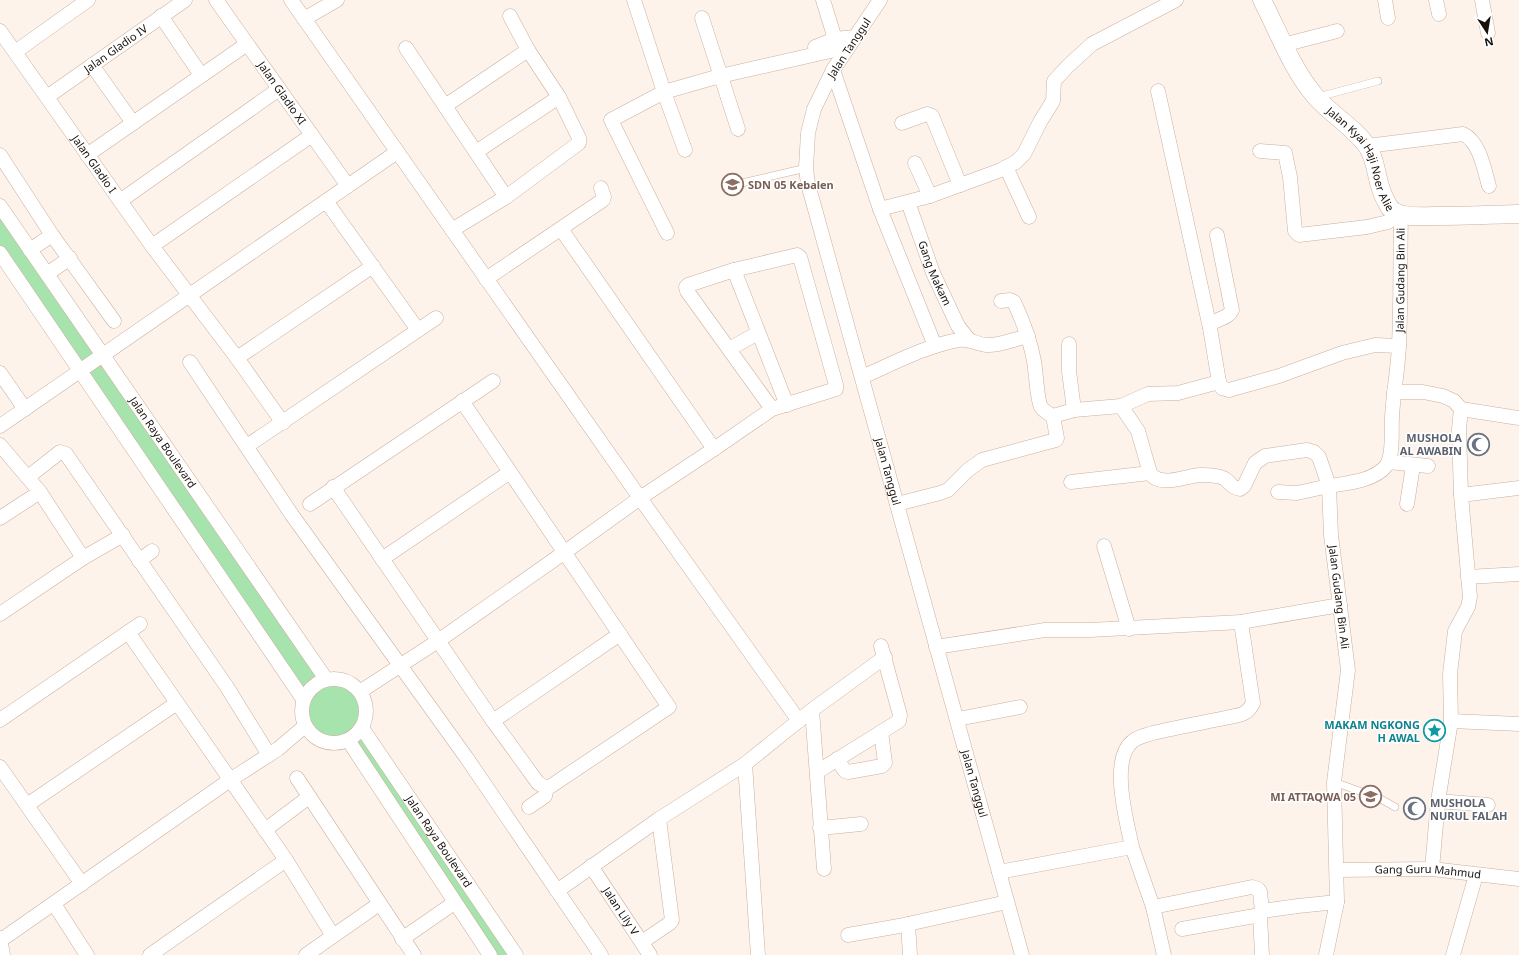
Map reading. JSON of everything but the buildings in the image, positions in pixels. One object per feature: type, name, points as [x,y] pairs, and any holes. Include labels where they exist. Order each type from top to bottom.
[{"type":"street","points":[[14,52],[88,0]]},
{"type":"street","name":"Jalan Gladio IV","points":[[47,97],[185,0]]},
{"type":"street","name":"Jalan Gladio XI","points":[[216,0],[348,186]]},
{"type":"street","points":[[291,0],[640,498],[800,721]]},
{"type":"street","points":[[304,19],[337,0]]},
{"type":"street","points":[[634,0],[664,92],[685,150]]},
{"type":"street","points":[[823,0],[834,39]]},
{"type":"street","name":"Jalan Tanggul","points":[[880,0],[833,70],[814,109],[808,133],[806,168],[808,184],[936,647],[1006,870],[1007,902],[1022,955]]},
{"type":"street","points":[[880,209],[930,196],[1016,162],[1024,154],[1053,100],[1054,81],[1068,66],[1092,44],[1176,0]]},
{"type":"street","name":"Jalan Kyai Haji Noer Alie","points":[[1262,0],[1294,67],[1316,97],[1366,146],[1371,154],[1381,194],[1390,209],[1399,214],[1412,216],[1478,216],[1519,214]]},
{"type":"street","points":[[1385,0],[1388,18]]},
{"type":"street","points":[[1482,0],[1488,33]]},
{"type":"street","points":[[161,16],[201,75]]},
{"type":"street","points":[[452,230],[506,197],[579,143],[579,138],[559,97],[528,50],[510,16]]},
{"type":"street","points":[[702,18],[738,129]]},
{"type":"street","name":"Jalan Gladio I","points":[[0,31],[152,246],[237,358],[283,423]]},
{"type":"street","points":[[1283,45],[1337,31]]},
{"type":"street","points":[[798,57],[806,51],[834,39],[852,42]]},
{"type":"street","points":[[667,234],[611,120],[664,92],[852,42]]},
{"type":"street","points":[[87,155],[247,44]]},
{"type":"street","points":[[406,48],[506,197]]},
{"type":"street","points":[[445,106],[528,50]]},
{"type":"street","points":[[92,65],[133,123]]},
{"type":"street","points":[[833,70],[880,209],[935,346]]},
{"type":"street","points":[[120,201],[279,89]]},
{"type":"street","points":[[1158,91],[1210,328],[1219,382],[1222,388],[1229,390],[1279,376],[1342,353],[1375,345],[1399,346]]},
{"type":"street","points":[[476,152],[559,97]]},
{"type":"street","points":[[902,123],[927,114],[932,116],[960,185]]},
{"type":"street","points":[[1366,146],[1463,134],[1469,137],[1477,148],[1489,186]]},
{"type":"street","points":[[152,246],[312,136]]},
{"type":"street","points":[[1260,150],[1285,154],[1290,177],[1295,231],[1299,235],[1367,227],[1388,222],[1399,214]]},
{"type":"street","points":[[0,426],[397,152]]},
{"type":"street","points":[[1,159],[52,235],[114,321]]},
{"type":"street","points":[[915,163],[930,196]]},
{"type":"street","points":[[1006,167],[1029,217]]},
{"type":"street","points":[[486,279],[603,200],[604,197],[601,188]]},
{"type":"street","points":[[326,201],[418,330]]},
{"type":"street","name":"Gang Makam","points":[[908,202],[933,273],[958,326],[969,340]]},
{"type":"street","name":"Jalan Raya Boulevard","points":[[0,206],[326,679]]},
{"type":"street","name":"Jalan Gudang Bin Ali","points":[[1389,462],[1399,346],[1399,214]]},
{"type":"street","points":[[561,229],[714,449]]},
{"type":"street","points":[[30,250],[52,235]]},
{"type":"street","points":[[1210,328],[1210,324],[1212,322],[1227,316],[1232,310],[1217,235]]},
{"type":"street","points":[[0,253],[303,699]]},
{"type":"street","points":[[361,691],[438,640],[640,498],[772,409],[836,389],[800,257],[794,254],[734,270],[688,285],[686,287],[772,409]]},
{"type":"street","points":[[47,274],[70,258]]},
{"type":"street","points":[[237,358],[372,266]]},
{"type":"street","points":[[734,270],[787,405]]},
{"type":"street","points":[[1001,300],[1010,300],[1014,302],[1028,336],[1036,376],[1038,400],[1046,412],[1053,416],[1074,410],[1121,406],[1148,394],[1178,393],[1219,382]]},
{"type":"street","points":[[247,446],[436,318]]},
{"type":"street","points":[[729,349],[758,333]]},
{"type":"street","points":[[862,377],[935,346],[960,340],[969,340],[987,345],[1028,336]]},
{"type":"street","points":[[1069,344],[1074,410]]},
{"type":"street","points":[[190,362],[292,515],[466,757],[601,955]]},
{"type":"street","points":[[0,373],[25,408]]},
{"type":"street","points":[[310,504],[333,487],[493,381]]},
{"type":"street","points":[[1394,392],[1423,392],[1443,396],[1454,401],[1461,409],[1519,418]]},
{"type":"street","points":[[333,487],[493,721],[538,783],[547,787],[551,786],[669,707],[462,401]]},
{"type":"street","points":[[1121,406],[1138,431],[1150,473],[1153,478],[1177,479],[1199,475],[1220,476],[1233,488],[1240,489],[1244,486],[1255,464],[1265,456],[1307,450],[1314,452],[1318,457],[1330,486]]},
{"type":"street","points":[[1432,869],[1438,801],[1451,721],[1451,667],[1455,632],[1468,607],[1470,597],[1461,495],[1459,429],[1461,409]]},
{"type":"street","points":[[897,504],[948,490],[972,466],[982,460],[1056,440],[1057,438],[1053,416]]},
{"type":"street","points":[[0,445],[40,492],[83,558]]},
{"type":"street","points":[[28,477],[60,452],[64,453],[123,535],[139,561],[227,687],[269,755]]},
{"type":"street","points":[[1278,492],[1297,493],[1373,476],[1383,469],[1389,462],[1413,466],[1428,466]]},
{"type":"street","points":[[1407,504],[1413,466]]},
{"type":"street","points":[[382,559],[510,472]]},
{"type":"street","points":[[1071,482],[1150,473]]},
{"type":"street","name":"Jalan Gudang Bin Ali","points":[[1326,955],[1337,902],[1334,782],[1348,670],[1331,535],[1330,486]]},
{"type":"street","points":[[1461,495],[1519,488]]},
{"type":"street","points":[[0,518],[40,492]]},
{"type":"street","points":[[0,614],[83,558],[123,535]]},
{"type":"street","points":[[1104,546],[1128,628]]},
{"type":"street","points":[[139,561],[152,551]]},
{"type":"street","points":[[1468,577],[1519,574]]},
{"type":"street","points":[[936,647],[1044,630],[1128,628],[1241,622],[1340,605]]},
{"type":"street","points":[[1164,955],[1153,907],[1132,846],[1122,793],[1121,766],[1125,751],[1133,740],[1164,730],[1246,713],[1249,710],[1253,703],[1241,622]]},
{"type":"street","points":[[0,720],[140,624]]},
{"type":"street","points":[[128,632],[286,860],[333,936]]},
{"type":"street","points":[[493,721],[620,634]]},
{"type":"street","points":[[557,891],[659,819],[745,764],[800,721],[883,652],[900,715],[899,721],[817,772]]},
{"type":"street","points":[[339,678],[351,682],[361,691],[367,709],[362,728],[348,740],[332,743],[327,742],[316,738],[305,726],[301,713],[303,699],[312,686],[326,679],[339,678]]},
{"type":"street","points":[[27,805],[177,702]]},
{"type":"street","points":[[958,719],[1020,707]]},
{"type":"street","points":[[812,710],[824,869]]},
{"type":"street","points":[[1451,721],[1519,724]]},
{"type":"street","points":[[3,955],[1,939],[54,904],[230,780],[278,749],[305,726]]},
{"type":"street","name":"Jalan Raya Boulevard","points":[[362,728],[516,955]]},
{"type":"street","points":[[837,759],[845,771],[848,772],[882,766],[885,763],[885,758],[881,732]]},
{"type":"street","name":"Jalan Raya Boulevard","points":[[348,740],[454,903],[490,955]]},
{"type":"street","points":[[745,764],[758,955]]},
{"type":"street","points":[[0,767],[82,884]]},
{"type":"street","points":[[297,778],[414,955]]},
{"type":"street","points":[[529,807],[545,796],[547,787]]},
{"type":"street","points":[[265,830],[309,797]]},
{"type":"street","points":[[1438,801],[1488,805]]},
{"type":"street","points":[[642,942],[670,923],[672,920],[659,819]]},
{"type":"street","points":[[820,828],[861,824]]},
{"type":"street","points":[[1006,870],[1132,846]]},
{"type":"street","points":[[150,955],[286,860]]},
{"type":"street","name":"Jalan Lily V","points":[[591,866],[650,955]]},
{"type":"street","name":"Gang Guru Mahmud","points":[[1337,870],[1432,869],[1519,879]]},
{"type":"street","points":[[1453,955],[1476,875]]},
{"type":"street","points":[[1153,907],[1252,887],[1258,889],[1260,892],[1262,955]]},
{"type":"street","points":[[848,936],[1007,902]]},
{"type":"street","points":[[1182,929],[1298,906],[1337,902]]},
{"type":"street","points":[[402,939],[454,903]]},
{"type":"street","points":[[54,904],[87,955]]},
{"type":"street","points":[[306,955],[379,904]]},
{"type":"street","points":[[908,924],[910,955]]},
{"type":"lane","points":[[1316,97],[1378,81]]},
{"type":"lane","points":[[728,179],[742,182],[806,168]]},
{"type":"lane","points":[[1334,782],[1379,798],[1395,807]]},
{"type":"green space","points":[[0,206],[325,679],[339,678],[351,682],[361,691],[367,709],[362,728],[516,955],[490,955],[348,740],[332,743],[316,738],[305,726],[301,713],[303,699],[0,253]]},
{"type":"place","name":"SDN 05 Kebalen","points":[[732,185]]},
{"type":"place","name":"MUSHOLA AL AWABIN","points":[[1478,444]]},
{"type":"place","name":"MAKAM NGKONG H AWAL","points":[[1435,731]]},
{"type":"place","name":"MI ATTAQWA 05","points":[[1371,797]]},
{"type":"place","name":"MUSHOLA NURUL FALAH","points":[[1415,809]]}]
